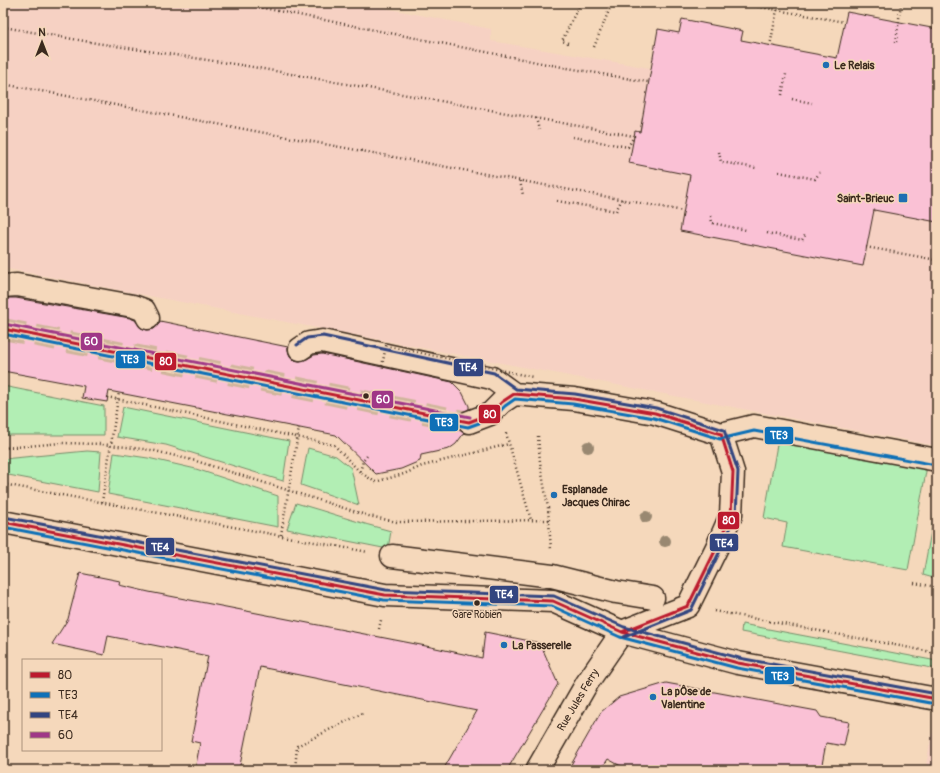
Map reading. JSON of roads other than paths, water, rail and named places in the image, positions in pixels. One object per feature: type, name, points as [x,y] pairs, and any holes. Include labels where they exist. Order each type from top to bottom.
[{"type":"street","points":[[3,286],[18,285],[132,306],[144,310],[148,318]]},
{"type":"street","points":[[300,349],[309,343],[322,341],[492,378],[514,394],[574,399],[655,413],[721,434],[754,426],[937,460]]},
{"type":"street","points":[[469,422],[490,414],[502,402],[514,394]]},
{"type":"street","points":[[622,632],[688,606],[731,515],[733,472],[721,434]]},
{"type":"street","points":[[3,522],[385,596],[553,601],[622,632],[738,663],[937,699]]},
{"type":"street","points":[[392,556],[552,576],[616,592],[653,598]]},
{"type":"street","name":"Rue Jules Ferry","points":[[537,770],[587,683],[622,632]]},
{"type":"tunnel","points":[[3,329],[469,422]]},
{"type":"place","name":"Le Relais","points":[[826,65]]},
{"type":"place","name":"Saint-Brieuc","points":[[903,198]]},
{"type":"place","name":"Esplanade Jacques Chirac","points":[[554,495]]},
{"type":"place","name":"Gare Robien","points":[[477,603]]},
{"type":"place","name":"La Passerelle","points":[[504,645]]},
{"type":"place","name":"La pÔse de Valentine","points":[[653,697]]}]
